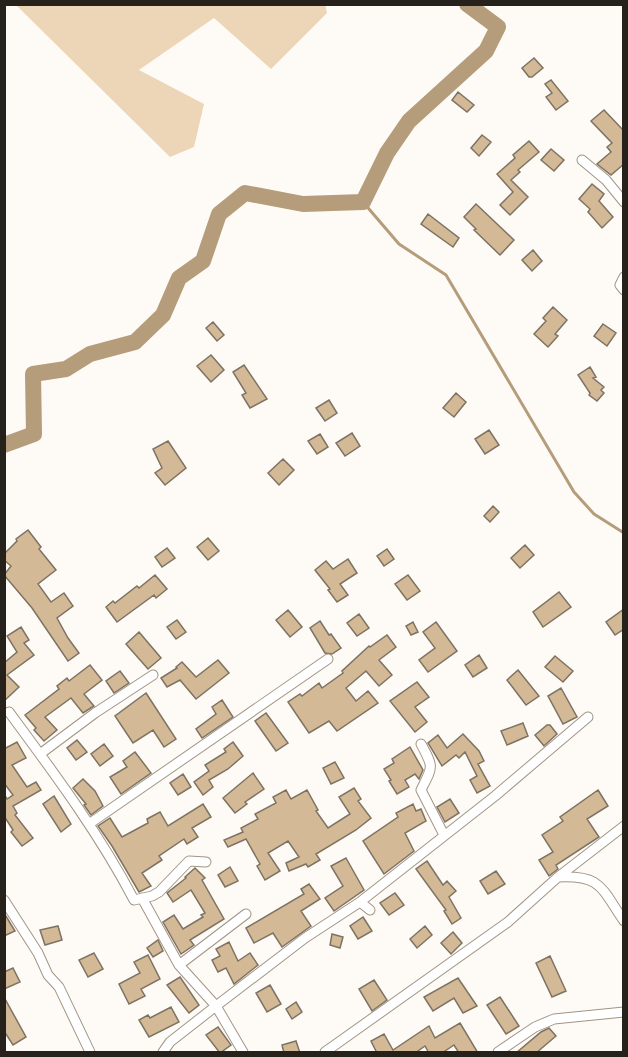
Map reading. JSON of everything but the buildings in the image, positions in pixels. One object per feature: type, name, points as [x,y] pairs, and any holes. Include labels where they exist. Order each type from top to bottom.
[{"type":"street","points":[[582,160],[606,180],[624,202]]},
{"type":"street","points":[[624,278],[620,285],[624,290]]},
{"type":"street","points":[[89,824],[328,659]]},
{"type":"street","points":[[40,754],[95,713],[153,675]]},
{"type":"street","points":[[9,712],[89,824],[134,900],[159,892],[189,861],[206,862]]},
{"type":"street","points":[[163,1053],[170,1041],[304,938],[360,902],[495,796],[588,717]]},
{"type":"street","points":[[420,744],[432,768],[421,790],[444,835]]},
{"type":"street","points":[[327,1052],[508,922],[558,877],[624,826]]},
{"type":"street","points":[[558,877],[586,878],[599,885],[624,921]]},
{"type":"street","points":[[142,898],[179,965],[216,1006],[243,1053]]},
{"type":"street","points":[[360,902],[370,910]]},
{"type":"street","points":[[5,903],[38,952],[48,975],[59,987],[90,1053]]},
{"type":"street","points":[[179,965],[246,914]]},
{"type":"street","points":[[498,1053],[535,1027],[554,1019],[624,1012]]},
{"type":"shaded area","points":[[325,4],[327,13],[271,69],[214,18],[139,70],[204,104],[194,147],[170,157],[16,5]]},
{"type":"waterway","points":[[4,445],[34,434],[33,374],[66,369],[90,354],[135,342],[163,315],[179,278],[203,261],[219,214],[245,193],[303,204],[363,202],[387,153],[409,121],[486,51],[498,27],[467,4]]},
{"type":"waterway","points":[[363,202],[399,244],[446,275],[574,492],[594,514],[624,533]]}]
